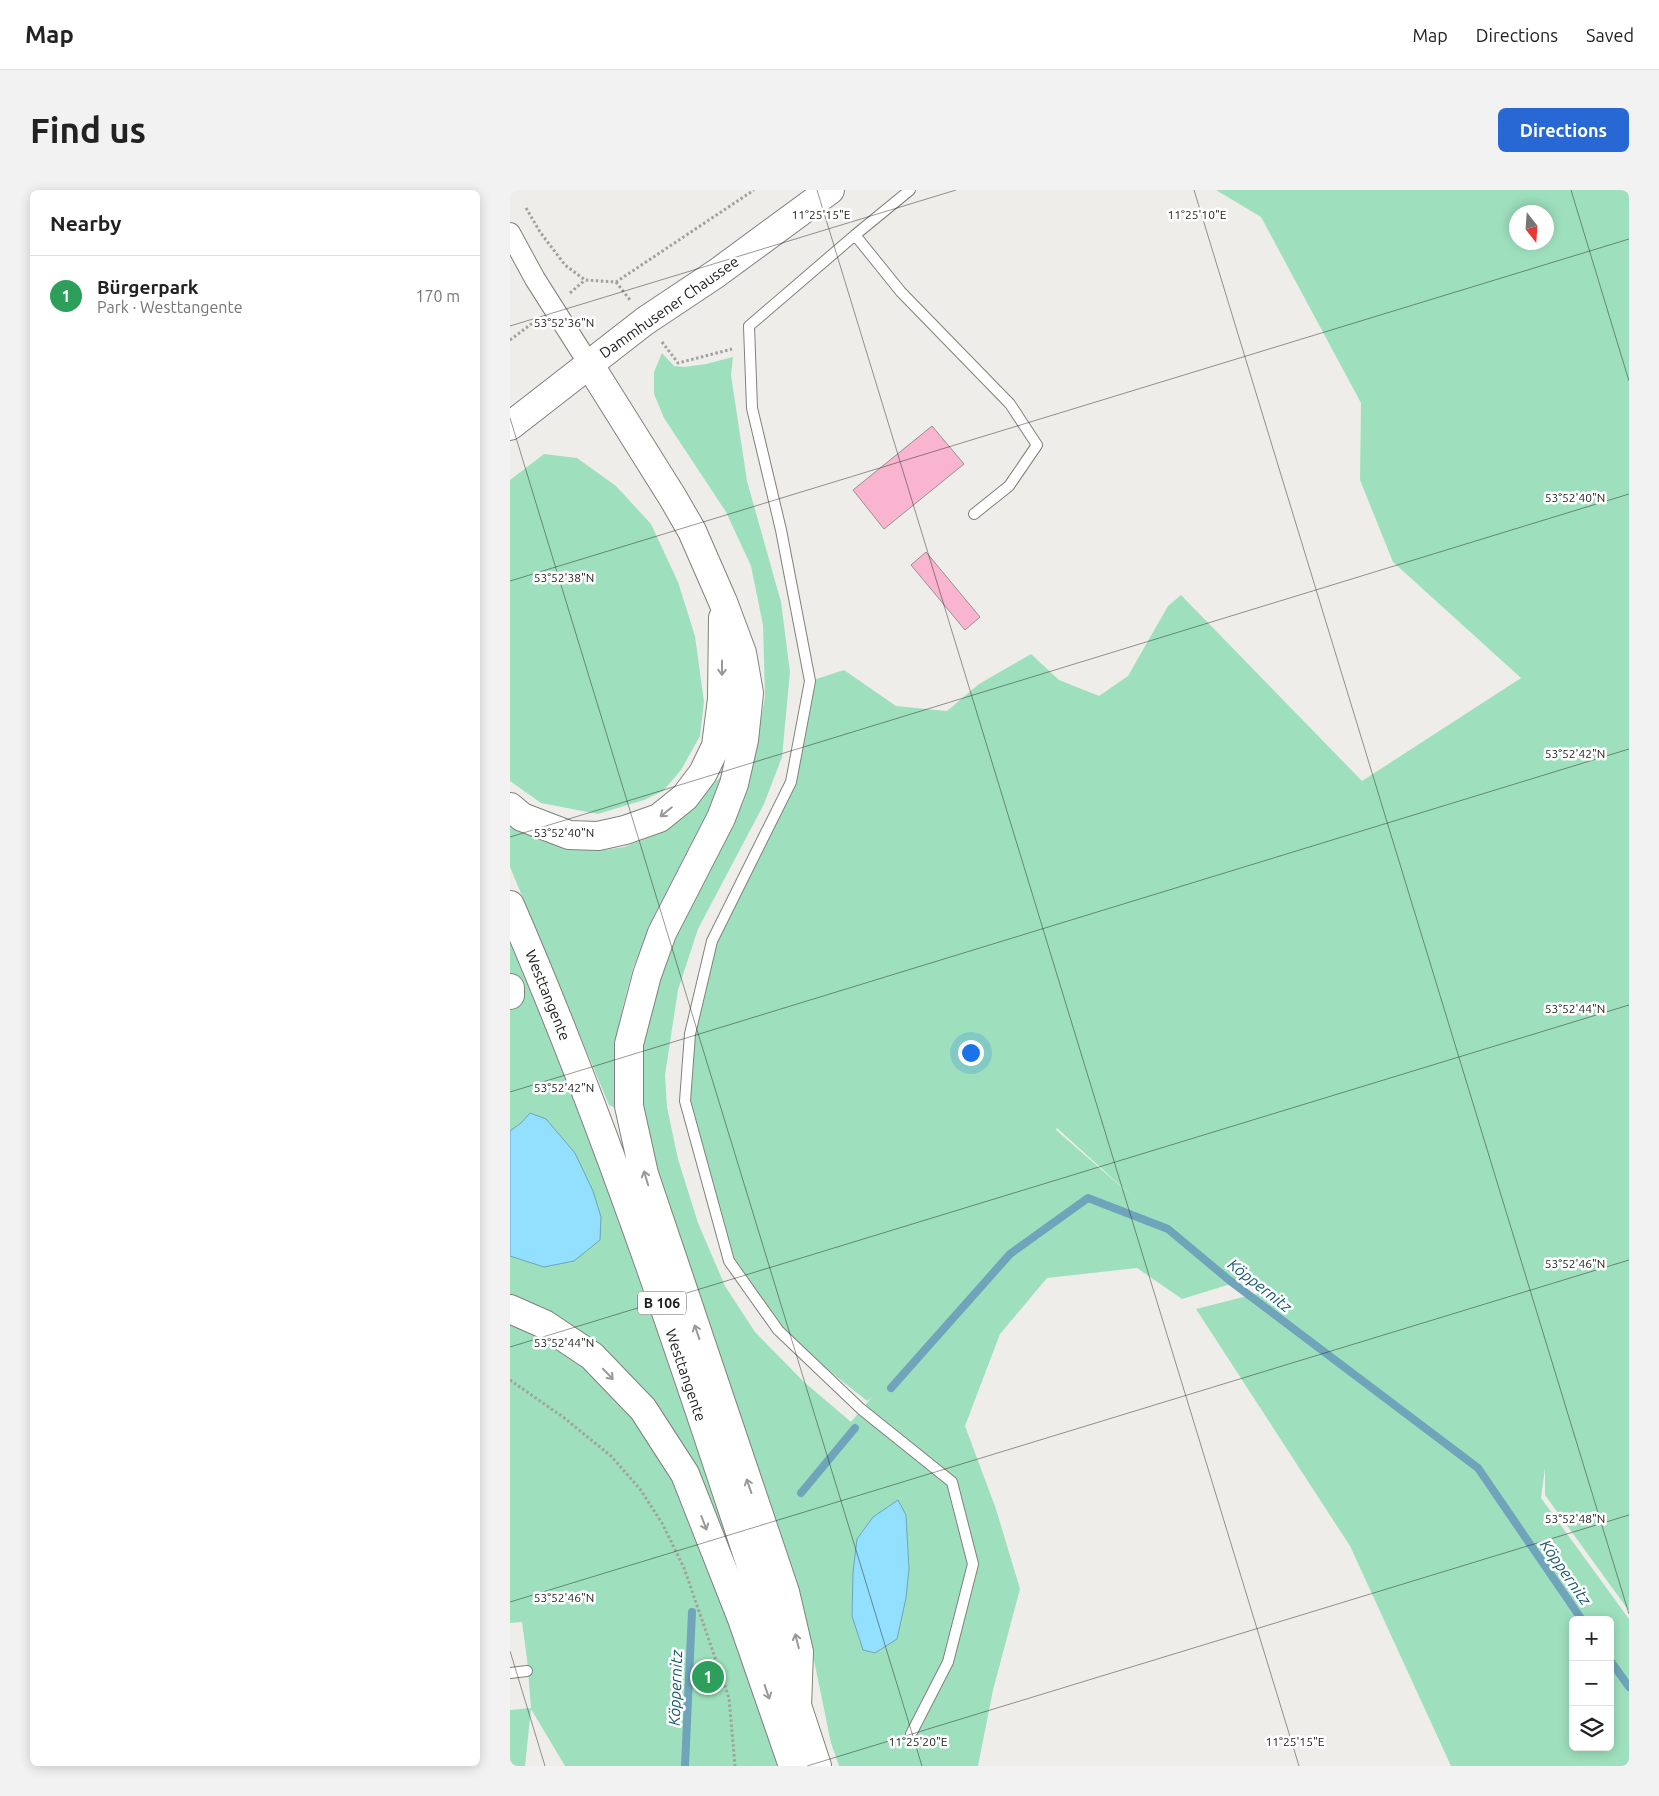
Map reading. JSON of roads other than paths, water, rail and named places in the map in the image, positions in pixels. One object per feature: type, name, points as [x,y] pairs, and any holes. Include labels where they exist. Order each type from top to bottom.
[{"type":"main road","name":"Dammhusener Chaussee","points":[[510,426],[646,321],[717,274],[830,190]]},
{"type":"main road","points":[[589,364],[692,531],[723,602],[742,653],[749,693],[744,740],[734,784],[721,818],[662,932],[647,975],[629,1044],[629,1106],[644,1174],[785,1592],[800,1652],[797,1707]]},
{"type":"main road","points":[[510,807],[522,817],[569,835],[598,836],[625,830],[659,818],[685,797],[703,773],[716,746],[722,699],[723,602]]},
{"type":"main road","name":"Westtangente","points":[[510,905],[544,982],[618,1174],[817,1766]]},
{"type":"main road","points":[[510,988],[510,995]]},
{"type":"main road","points":[[510,1309],[544,1324],[592,1356],[643,1409],[685,1474],[742,1619],[793,1766]]},
{"type":"street","points":[[510,234],[589,364]]},
{"type":"lane","points":[[910,190],[749,326],[752,408],[782,530],[810,681],[791,782],[712,941],[690,1034],[685,1101],[728,1261],[778,1330],[861,1409],[952,1482],[973,1564],[948,1662],[911,1734]]},
{"type":"lane","points":[[855,235],[901,292],[1010,404],[1037,445],[1009,486],[974,514]]},
{"type":"lane","points":[[510,1673],[528,1672]]},
{"type":"water","points":[[530,1113],[546,1119],[575,1153],[593,1191],[601,1217],[600,1240],[574,1261],[544,1267],[510,1256],[510,1131]]},
{"type":"water","points":[[898,1500],[906,1515],[909,1569],[906,1598],[897,1639],[875,1653],[863,1650],[852,1616],[853,1572],[857,1539],[873,1517]]},
{"type":"waterway","name":"Köppernitz","points":[[891,1388],[1010,1254],[1088,1198],[1168,1229],[1229,1280],[1478,1468],[1579,1616]]},
{"type":"waterway","name":"Köppernitz","points":[[801,1493],[855,1428]]},
{"type":"waterway","name":"Köppernitz","points":[[685,1766],[692,1612]]},
{"type":"waterway","name":"Köppernitz","points":[[1611,1661],[1629,1687]]},
{"type":"place","name":"Bürgerpark","points":[[708,1677]]}]
